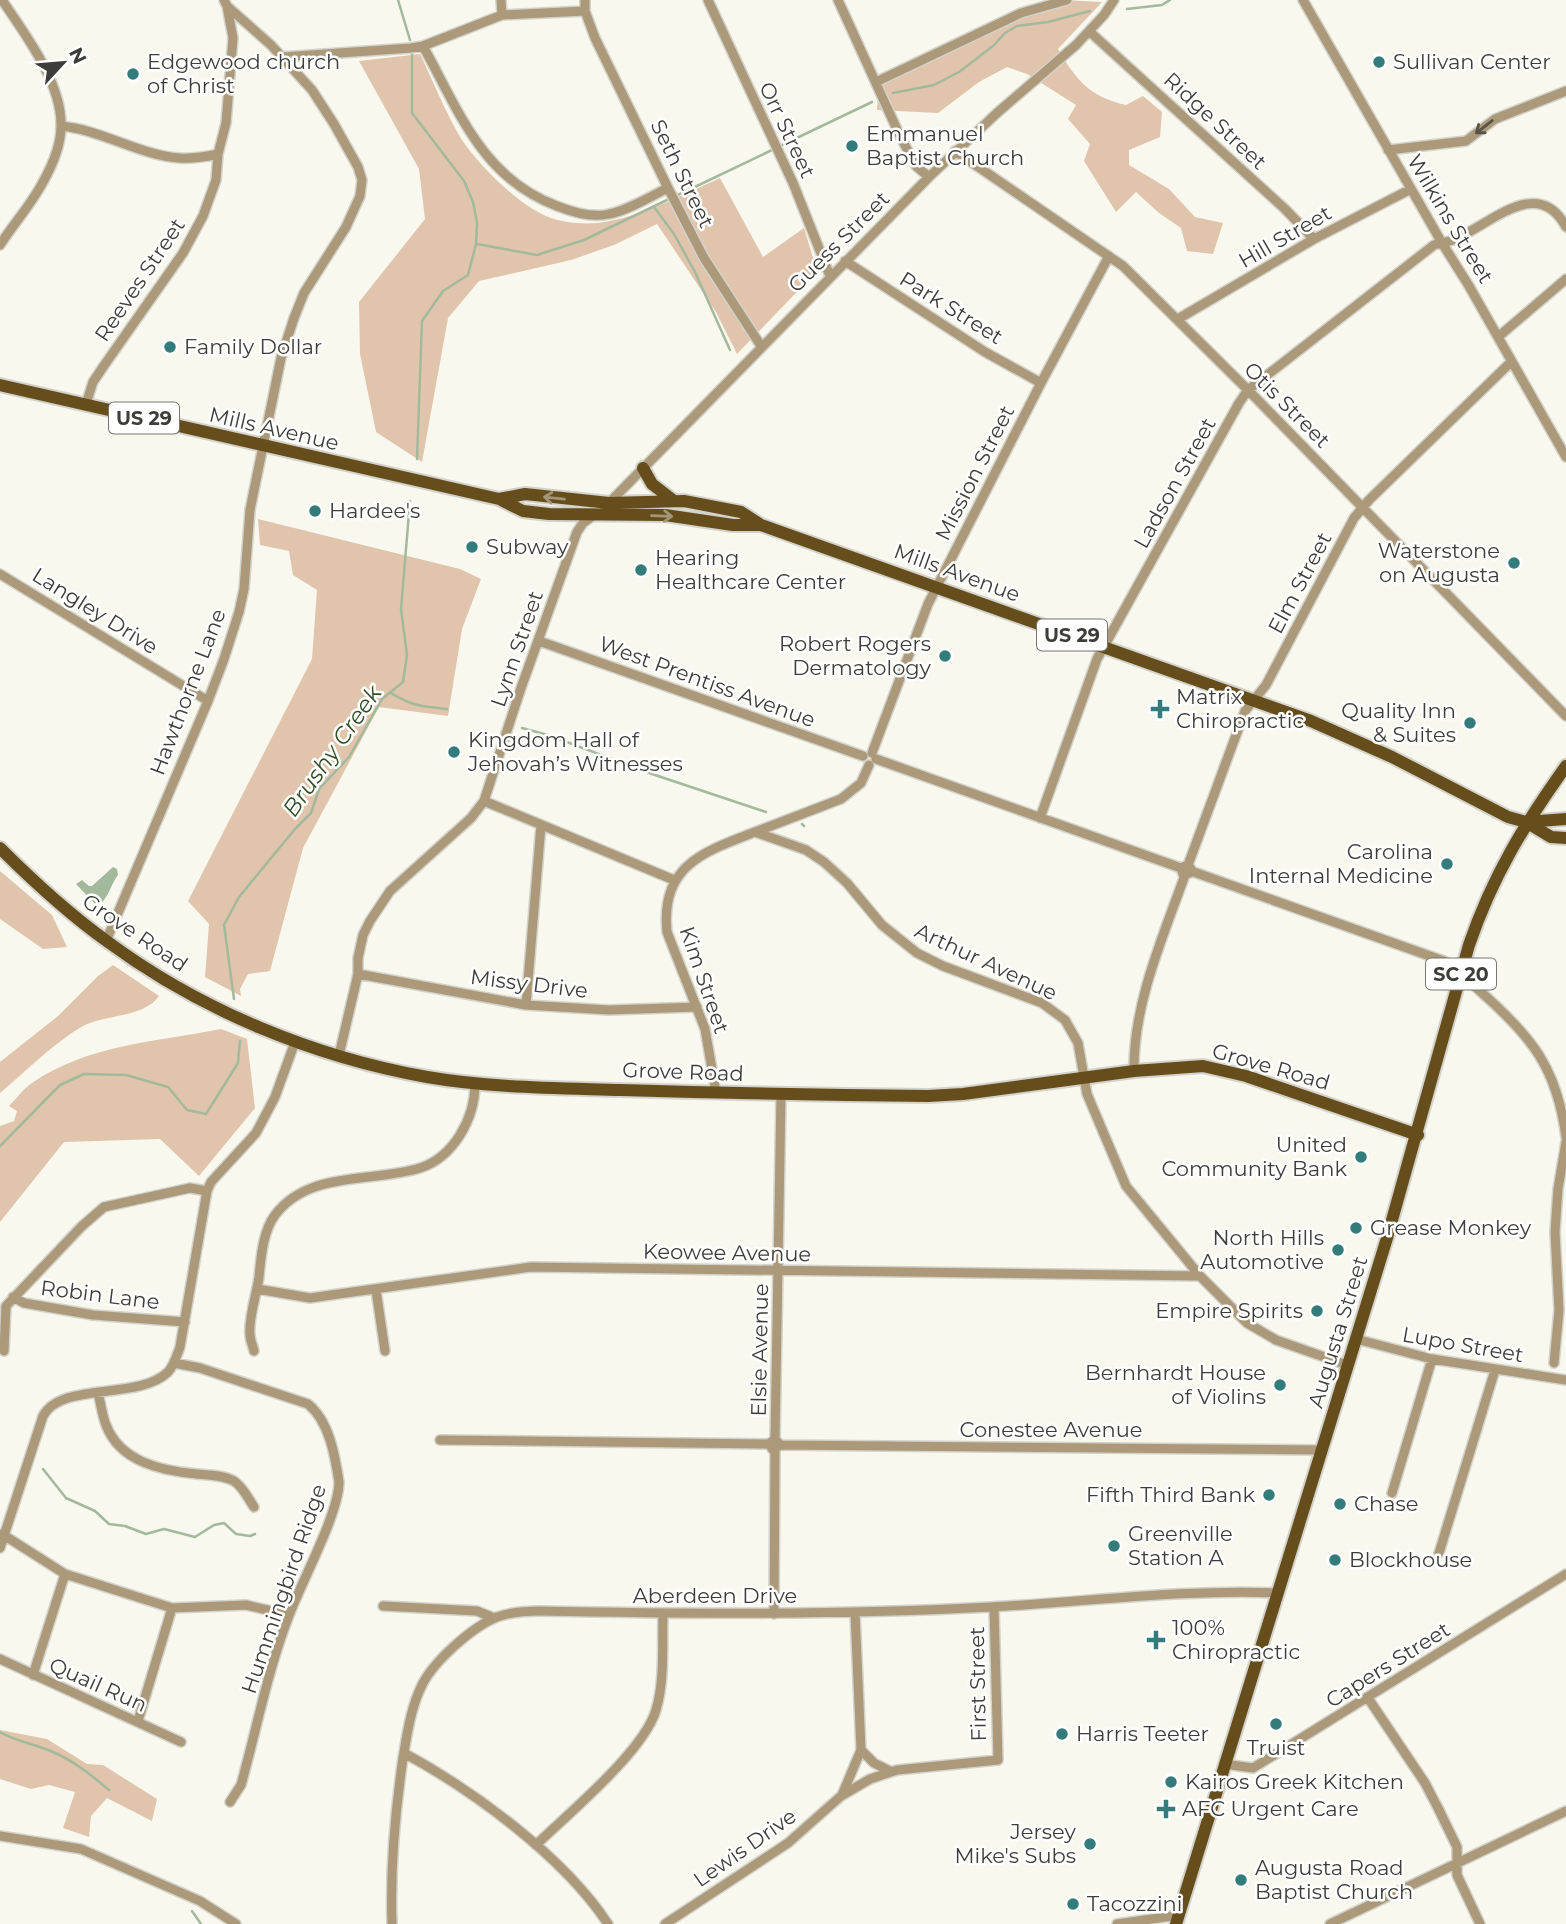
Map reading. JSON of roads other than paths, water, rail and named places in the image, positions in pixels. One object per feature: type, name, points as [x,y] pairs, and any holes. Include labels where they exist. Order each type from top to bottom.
[{"type":"main road","name":"Mills Avenue","points":[[0,385],[499,499],[523,511],[665,515],[733,525],[761,525]]},
{"type":"main road","points":[[643,468],[652,484],[674,501]]},
{"type":"main road","name":"Mills Avenue","points":[[499,499],[525,494],[610,503],[684,501],[741,512],[761,525],[1255,699],[1357,740],[1502,815],[1526,822]]},
{"type":"main road","name":"Augusta Street","points":[[1177,1919],[1418,1135],[1461,973],[1484,903],[1526,822],[1566,766]]},
{"type":"main road","name":"US 29","points":[[1526,822],[1566,819]]},
{"type":"main road","name":"US 29","points":[[1526,822],[1551,837],[1566,838]]},
{"type":"main road","name":"Grove Road","points":[[0,848],[58,902],[106,941],[167,981],[295,1042],[425,1077],[531,1088],[781,1094],[962,1094],[1134,1071],[1203,1066],[1230,1071],[1418,1135]]},
{"type":"street","points":[[501,0],[502,15]]},
{"type":"street","name":"Seth Street","points":[[585,0],[585,10],[595,38],[668,188],[704,258],[761,346]]},
{"type":"street","name":"Orr Street","points":[[708,0],[776,147],[830,276]]},
{"type":"street","points":[[838,0],[916,166],[929,177]]},
{"type":"street","points":[[876,82],[1021,13],[1067,0]]},
{"type":"street","name":"Guess Street","points":[[594,515],[610,503],[955,151],[1090,32],[1114,0]]},
{"type":"street","name":"Wilkins Street","points":[[1303,0],[1566,457]]},
{"type":"street","points":[[0,244],[4,231],[27,209],[43,183],[54,157],[61,126],[58,101],[51,80],[7,1]]},
{"type":"street","name":"Hawthorne Lane","points":[[106,941],[208,701],[239,612],[244,589],[250,509],[281,358],[294,318],[304,293],[355,212],[362,184],[358,167],[334,124],[307,85],[282,57],[225,3]]},
{"type":"street","name":"Reeves Street","points":[[86,404],[93,382],[195,233],[216,180],[218,154],[226,123],[233,38],[225,3]]},
{"type":"street","points":[[282,57],[423,46],[502,15],[585,10]]},
{"type":"street","name":"Ridge Street","points":[[1090,32],[1285,209],[1314,239]]},
{"type":"street","points":[[423,46],[475,141],[512,183],[529,194],[575,212],[604,215],[668,188]]},
{"type":"street","points":[[1388,150],[1466,141],[1495,119],[1566,90]]},
{"type":"street","points":[[61,126],[83,129],[176,158],[199,158],[218,154]]},
{"type":"street","name":"Otis Street","points":[[955,151],[1110,256],[1133,275],[1566,716]]},
{"type":"street","name":"Hill Street","points":[[1178,319],[1314,239],[1411,189]]},
{"type":"street","name":"Ladson Street","points":[[1040,818],[1097,659],[1248,390],[1434,245],[1454,240],[1507,210],[1524,204],[1549,208],[1557,213],[1566,227]]},
{"type":"street","name":"Mission Street","points":[[755,831],[841,799],[861,783],[925,611],[1041,383],[1110,256]]},
{"type":"street","name":"Park Street","points":[[845,261],[985,352],[1041,383]]},
{"type":"street","points":[[1498,337],[1564,285]]},
{"type":"street","name":"Elm Street","points":[[1134,1071],[1133,1052],[1142,1004],[1186,870],[1245,711],[1266,685],[1362,506],[1511,362]]},
{"type":"street","name":"Lynn Street","points":[[484,801],[577,532],[583,523],[594,515]]},
{"type":"street","name":"Langley Drive","points":[[0,573],[208,701]]},
{"type":"street","name":"West Prentiss Avenue","points":[[539,641],[1444,961],[1501,1008],[1539,1053],[1560,1100],[1566,1137]]},
{"type":"street","points":[[339,1055],[358,974],[363,935],[377,908],[390,891],[471,818],[484,801],[674,880],[703,854],[755,831]]},
{"type":"street","points":[[526,1005],[541,825]]},
{"type":"street","name":"Arthur Avenue","points":[[755,831],[806,850],[824,862],[847,883],[882,925],[916,953],[1054,1010],[1065,1020],[1073,1033],[1083,1062],[1087,1094],[1126,1186],[1200,1276],[1235,1312],[1262,1332],[1347,1365]]},
{"type":"street","name":"Kim Street","points":[[674,880],[668,900],[667,932],[708,1042],[716,1092]]},
{"type":"street","name":"Missy Drive","points":[[358,974],[526,1005],[609,1010],[697,1007]]},
{"type":"street","points":[[0,1548],[2,1534],[48,1407],[65,1398],[98,1394],[154,1380],[170,1370],[185,1322],[207,1191],[219,1173],[256,1133],[275,1097],[295,1042]]},
{"type":"street","points":[[254,1350],[250,1334],[262,1246],[274,1216],[292,1197],[316,1186],[421,1168],[439,1157],[458,1140],[469,1119],[475,1083]]},
{"type":"street","name":"Elsie Avenue","points":[[774,1614],[781,1094]]},
{"type":"street","points":[[1555,1363],[1562,1286],[1555,1232],[1558,1189],[1566,1142]]},
{"type":"street","points":[[4,1351],[6,1306],[82,1226],[104,1207],[190,1188],[207,1191]]},
{"type":"street","name":"Keowee Avenue","points":[[257,1289],[310,1298],[531,1268],[1200,1276]]},
{"type":"street","points":[[376,1290],[386,1351]]},
{"type":"street","name":"Robin Lane","points":[[13,1297],[24,1303],[93,1315],[185,1322]]},
{"type":"street","name":"Lupo Street","points":[[1356,1339],[1432,1359],[1566,1380]]},
{"type":"street","points":[[1392,1493],[1432,1359]]},
{"type":"street","name":"Hummingbird Ridge","points":[[174,1363],[200,1368],[308,1404],[322,1419],[337,1470],[339,1489],[289,1615],[241,1785],[230,1802]]},
{"type":"street","points":[[1439,1553],[1495,1370]]},
{"type":"street","points":[[98,1394],[106,1426],[115,1440],[132,1456],[149,1466],[174,1472],[231,1479],[241,1486],[254,1507]]},
{"type":"street","name":"Conestee Avenue","points":[[440,1440],[1321,1450]]},
{"type":"street","points":[[2,1534],[65,1574],[172,1608],[246,1605],[289,1615]]},
{"type":"street","points":[[33,1675],[65,1574]]},
{"type":"street","name":"Capers Street","points":[[1224,1764],[1253,1768],[1566,1574]]},
{"type":"street","name":"Aberdeen Drive","points":[[392,1924],[393,1841],[407,1733],[422,1684],[453,1648],[494,1618],[540,1611],[663,1614],[855,1613],[994,1607],[1090,1599],[1278,1594]]},
{"type":"street","points":[[383,1606],[477,1611],[494,1618]]},
{"type":"street","name":"First Street","points":[[890,1771],[998,1760],[994,1607]]},
{"type":"street","points":[[138,1721],[172,1608]]},
{"type":"street","points":[[841,1796],[861,1750],[855,1613]]},
{"type":"street","points":[[536,1845],[620,1763],[645,1734],[657,1708],[661,1684],[663,1614]]},
{"type":"street","name":"Quail Run","points":[[0,1659],[181,1742]]},
{"type":"street","points":[[1368,1698],[1425,1783],[1457,1847],[1457,1875],[1480,1924]]},
{"type":"street","points":[[861,1750],[874,1763],[890,1771]]},
{"type":"street","points":[[404,1754],[457,1785],[536,1845],[576,1884],[608,1924]]},
{"type":"street","points":[[841,1796],[859,1784],[890,1771]]},
{"type":"street","name":"Lewis Drive","points":[[665,1924],[788,1843],[841,1796]]},
{"type":"street","points":[[1330,1924],[1566,1811]]},
{"type":"street","points":[[0,1836],[81,1849],[200,1901],[236,1924]]},
{"type":"street","points":[[1117,1924],[1177,1919]]},
{"type":"waterway","name":"Brushy Creek","points":[[398,0],[410,40]]},
{"type":"waterway","points":[[1127,9],[1162,5],[1170,0]]},
{"type":"waterway","points":[[893,93],[934,85],[959,72],[1017,26],[1048,22],[1090,11]]},
{"type":"waterway","name":"Brushy Creek","points":[[412,55],[412,113],[464,181],[473,202],[477,223],[476,244],[468,275],[443,291],[422,321],[417,459]]},
{"type":"waterway","points":[[780,146],[872,102]]},
{"type":"waterway","points":[[676,196],[774,149]]},
{"type":"waterway","points":[[477,244],[537,255],[584,240],[667,200]]},
{"type":"waterway","points":[[654,207],[674,234],[695,272],[730,350]]},
{"type":"waterway","name":"Brushy Creek","points":[[234,999],[224,925],[239,897],[311,813],[319,789],[349,757],[382,699],[403,682],[407,655],[401,609],[410,501]]},
{"type":"waterway","points":[[391,693],[418,705],[447,709]]},
{"type":"waterway","points":[[522,728],[766,812]]},
{"type":"waterway","name":"Brushy Creek","points":[[0,1146],[60,1085],[84,1074],[126,1075],[168,1087],[187,1110],[206,1114],[238,1063],[240,1041]]},
{"type":"waterway","points":[[43,1469],[66,1498],[95,1511],[109,1524],[125,1526],[146,1534],[164,1529],[195,1537],[214,1525],[224,1523],[236,1534],[255,1534]]},
{"type":"waterway","points":[[0,1732],[61,1756],[109,1790]]},
{"type":"waterway","points":[[192,1911],[201,1924]]},
{"type":"place","name":"Sullivan Center","points":[[1379,62]]},
{"type":"place","name":"Edgewood church of Christ","points":[[133,74]]},
{"type":"place","name":"Emmanuel Baptist Church","points":[[852,146]]},
{"type":"place","name":"Family Dollar","points":[[170,347]]},
{"type":"place","name":"Hardee's","points":[[315,511]]},
{"type":"place","name":"Subway","points":[[472,547]]},
{"type":"place","name":"Waterstone on Augusta","points":[[1514,563]]},
{"type":"place","name":"Hearing Healthcare Center","points":[[641,570]]},
{"type":"place","name":"Robert Rogers Dermatology","points":[[945,656]]},
{"type":"place","name":"Matrix Chiropractic","points":[[1160,709]]},
{"type":"place","name":"Quality Inn & Suites","points":[[1470,723]]},
{"type":"place","name":"Kingdom Hall of Jehovah’s Witnesses","points":[[454,752]]},
{"type":"place","name":"Carolina Internal Medicine","points":[[1447,864]]},
{"type":"place","name":"United Community Bank","points":[[1361,1157]]},
{"type":"place","name":"Grease Monkey","points":[[1356,1228]]},
{"type":"place","name":"North Hills Automotive","points":[[1338,1250]]},
{"type":"place","name":"Empire Spirits","points":[[1317,1311]]},
{"type":"place","name":"Bernhardt House of Violins","points":[[1280,1385]]},
{"type":"place","name":"Fifth Third Bank","points":[[1269,1495]]},
{"type":"place","name":"Chase","points":[[1340,1504]]},
{"type":"place","name":"Greenville Station A","points":[[1114,1546]]},
{"type":"place","name":"Blockhouse","points":[[1335,1560]]},
{"type":"place","name":"100% Chiropractic","points":[[1156,1640]]},
{"type":"place","name":"Truist","points":[[1276,1724]]},
{"type":"place","name":"Harris Teeter","points":[[1062,1734]]},
{"type":"place","name":"Kairos Greek Kitchen","points":[[1171,1782]]},
{"type":"place","name":"AFC Urgent Care","points":[[1166,1809]]},
{"type":"place","name":"Jersey Mike's Subs","points":[[1090,1844]]},
{"type":"place","name":"Augusta Road Baptist Church","points":[[1241,1880]]},
{"type":"place","name":"Tacozzini","points":[[1073,1904]]}]
